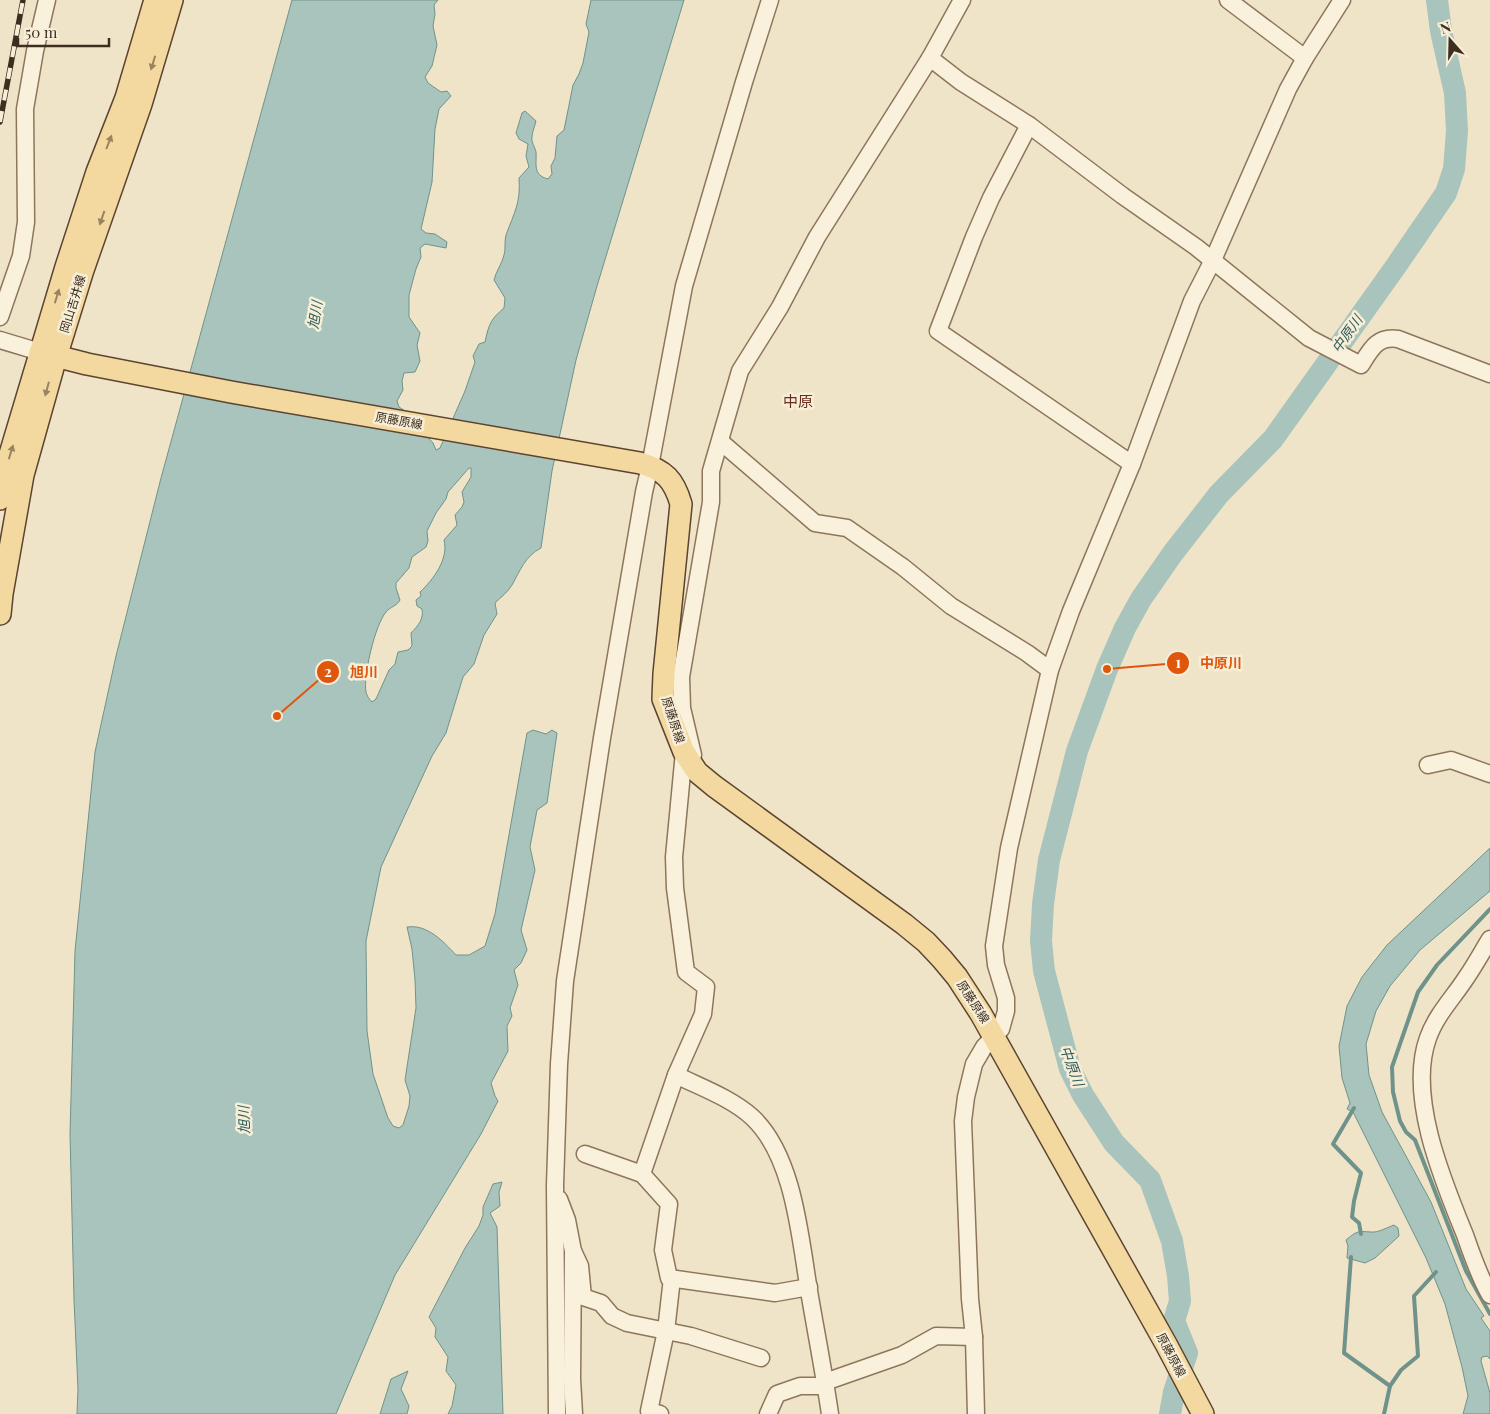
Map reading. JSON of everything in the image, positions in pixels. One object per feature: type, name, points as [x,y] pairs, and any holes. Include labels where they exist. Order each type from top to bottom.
[{"type":"main road","name":"岡山吉井線","points":[[0,614],[2,594],[48,354],[97,172],[126,98],[155,0]]},
{"type":"main road","name":"岡山吉井線","points":[[0,499],[6,471],[48,354],[83,270],[141,104],[172,0]]},
{"type":"main road","name":"原藤原線","points":[[48,354],[87,364],[240,393],[645,465],[666,476],[676,487],[682,504],[663,699],[684,752],[697,772],[714,786],[926,942],[957,977],[994,1036],[1203,1414]]},
{"type":"street","points":[[0,317],[22,256],[26,222],[25,109],[35,51],[47,0]]},
{"type":"street","points":[[557,1414],[554,1185],[559,1064],[565,981],[604,728],[644,492],[645,465],[684,286],[770,0]]},
{"type":"street","points":[[697,772],[682,708],[681,677],[711,502],[711,471],[721,442],[727,412],[740,371],[780,307],[817,237],[930,58],[962,0]]},
{"type":"street","points":[[1228,0],[1305,58]]},
{"type":"street","points":[[976,1414],[963,1121],[966,1097],[974,1064],[984,1047],[1001,1029],[1006,1011],[1006,998],[996,965],[994,946],[1009,848],[1050,670],[1071,611],[1132,464],[1192,301],[1213,260],[1288,89],[1305,58],[1342,0]]},
{"type":"street","points":[[930,58],[961,82],[1029,125],[1130,201],[1213,260],[1309,338],[1361,365],[1374,344],[1388,337],[1398,339],[1490,374]]},
{"type":"street","points":[[1029,125],[991,198],[938,331],[1132,464]]},
{"type":"street","points":[[0,340],[48,354]]},
{"type":"street","points":[[721,442],[815,523],[848,528],[951,606],[1027,652],[1050,670]]},
{"type":"street","points":[[642,1174],[676,1074],[703,1014],[706,987],[686,972],[675,888],[674,857],[684,752]]},
{"type":"street","points":[[1428,765],[1451,760],[1490,774]]},
{"type":"street","points":[[1490,939],[1466,978],[1436,1019],[1427,1040],[1422,1090],[1428,1133],[1451,1201],[1490,1294]]},
{"type":"street","points":[[676,1074],[727,1101],[752,1117],[767,1136],[782,1162],[798,1220],[830,1414]]},
{"type":"street","points":[[585,1154],[642,1174],[669,1204],[663,1250],[669,1278],[776,1293],[808,1287]]},
{"type":"street","points":[[554,1185],[566,1220],[573,1251],[580,1266],[583,1297],[601,1303],[612,1316],[627,1323],[691,1336],[761,1358]]},
{"type":"street","points":[[573,1251],[572,1379],[574,1414]]},
{"type":"street","points":[[660,1414],[649,1411],[666,1331],[672,1278]]},
{"type":"street","points":[[768,1414],[777,1394],[800,1386],[826,1384],[902,1355],[936,1336],[974,1336]]},
{"type":"water","name":"旭川","points":[[292,0],[438,0],[434,5],[433,26],[437,45],[432,66],[425,77],[428,83],[441,92],[447,91],[451,96],[439,109],[435,129],[432,182],[421,229],[426,233],[435,234],[447,242],[446,248],[425,244],[420,248],[421,257],[409,295],[409,317],[420,333],[417,345],[420,361],[415,372],[404,373],[402,381],[403,390],[397,401],[399,407],[405,411],[433,443],[436,450],[440,448],[465,391],[475,362],[473,356],[479,344],[485,342],[493,319],[504,308],[505,298],[494,280],[505,253],[506,235],[518,201],[519,178],[529,167],[526,156],[528,144],[519,139],[516,133],[522,113],[525,111],[536,121],[532,139],[536,152],[536,168],[540,175],[548,179],[552,174],[551,166],[555,158],[557,136],[564,130],[573,85],[583,63],[589,32],[586,24],[591,0],[684,0],[576,360],[552,471],[541,548],[531,555],[520,569],[510,588],[495,603],[497,614],[484,635],[474,664],[463,677],[446,733],[432,756],[381,867],[366,941],[367,1031],[373,1074],[388,1118],[393,1126],[399,1128],[403,1125],[409,1106],[410,1096],[405,1080],[416,1008],[412,949],[407,927],[421,928],[428,931],[440,939],[456,955],[469,955],[485,946],[495,914],[527,733],[533,730],[546,734],[552,730],[557,733],[547,803],[537,810],[530,847],[535,870],[521,930],[527,950],[521,963],[514,970],[518,985],[510,1008],[512,1016],[507,1026],[508,1051],[491,1083],[498,1101],[481,1134],[395,1275],[336,1414],[77,1414],[78,1389],[70,1134],[75,951],[95,752],[116,656],[161,478]],"holes":[[[471,468],[471,477],[462,492],[464,502],[455,515],[457,525],[444,540],[445,547],[442,562],[435,575],[420,592],[421,596],[416,600],[417,606],[422,609],[422,616],[418,625],[411,633],[412,646],[408,650],[398,652],[395,664],[389,670],[376,699],[372,702],[366,692],[368,663],[374,639],[382,619],[388,610],[400,600],[396,583],[409,568],[412,557],[426,547],[428,541],[427,531],[446,499],[448,492]]]},
{"type":"water","points":[[1490,848],[1490,891],[1420,950],[1390,986],[1376,1011],[1366,1044],[1369,1075],[1382,1112],[1431,1202],[1466,1289],[1484,1316],[1481,1318],[1490,1331],[1490,1359],[1487,1356],[1482,1357],[1481,1361],[1490,1393],[1490,1414],[1463,1414],[1468,1396],[1445,1304],[1426,1258],[1353,1112],[1347,1109],[1350,1103],[1342,1078],[1339,1046],[1347,1006],[1362,977],[1387,945]]},
{"type":"water","points":[[502,1182],[499,1192],[500,1206],[490,1213],[497,1227],[503,1414],[448,1414],[452,1406],[456,1385],[446,1371],[448,1357],[435,1337],[436,1328],[429,1317],[465,1248],[479,1226],[483,1215],[483,1207],[493,1184]]},
{"type":"water","points":[[1394,1225],[1398,1228],[1399,1236],[1375,1258],[1365,1263],[1347,1258],[1348,1246],[1346,1240],[1357,1232],[1377,1232]]},
{"type":"water","points":[[408,1371],[401,1389],[409,1406],[407,1414],[380,1414],[391,1379]]},
{"type":"waterway","name":"中原川","points":[[1170,1414],[1174,1392],[1187,1353],[1174,1321],[1180,1301],[1172,1241],[1150,1180],[1114,1143],[1083,1095],[1070,1069],[1044,971],[1041,941],[1043,904],[1049,860],[1077,751],[1107,669],[1125,628],[1141,599],[1173,553],[1219,494],[1273,439],[1446,193],[1454,169],[1457,131],[1455,93],[1441,31],[1437,0]]},
{"type":"waterway","points":[[1490,909],[1437,965],[1418,992],[1392,1067],[1393,1092],[1400,1121],[1406,1132],[1415,1140],[1466,1271],[1490,1314]]},
{"type":"waterway","points":[[1354,1108],[1333,1144],[1361,1173],[1352,1217],[1359,1223],[1361,1234]]},
{"type":"waterway","points":[[1351,1257],[1344,1353],[1390,1386],[1384,1414]]},
{"type":"waterway","points":[[1390,1386],[1401,1370],[1418,1356],[1414,1296],[1436,1272]]},
{"type":"railway","points":[[0,122],[23,0]]},
{"type":"place","name":"中原川","points":[[1107,669]]},
{"type":"place","name":"旭川","points":[[277,716]]},
{"type":"district","name":"中原","points":[[798,402]]}]
